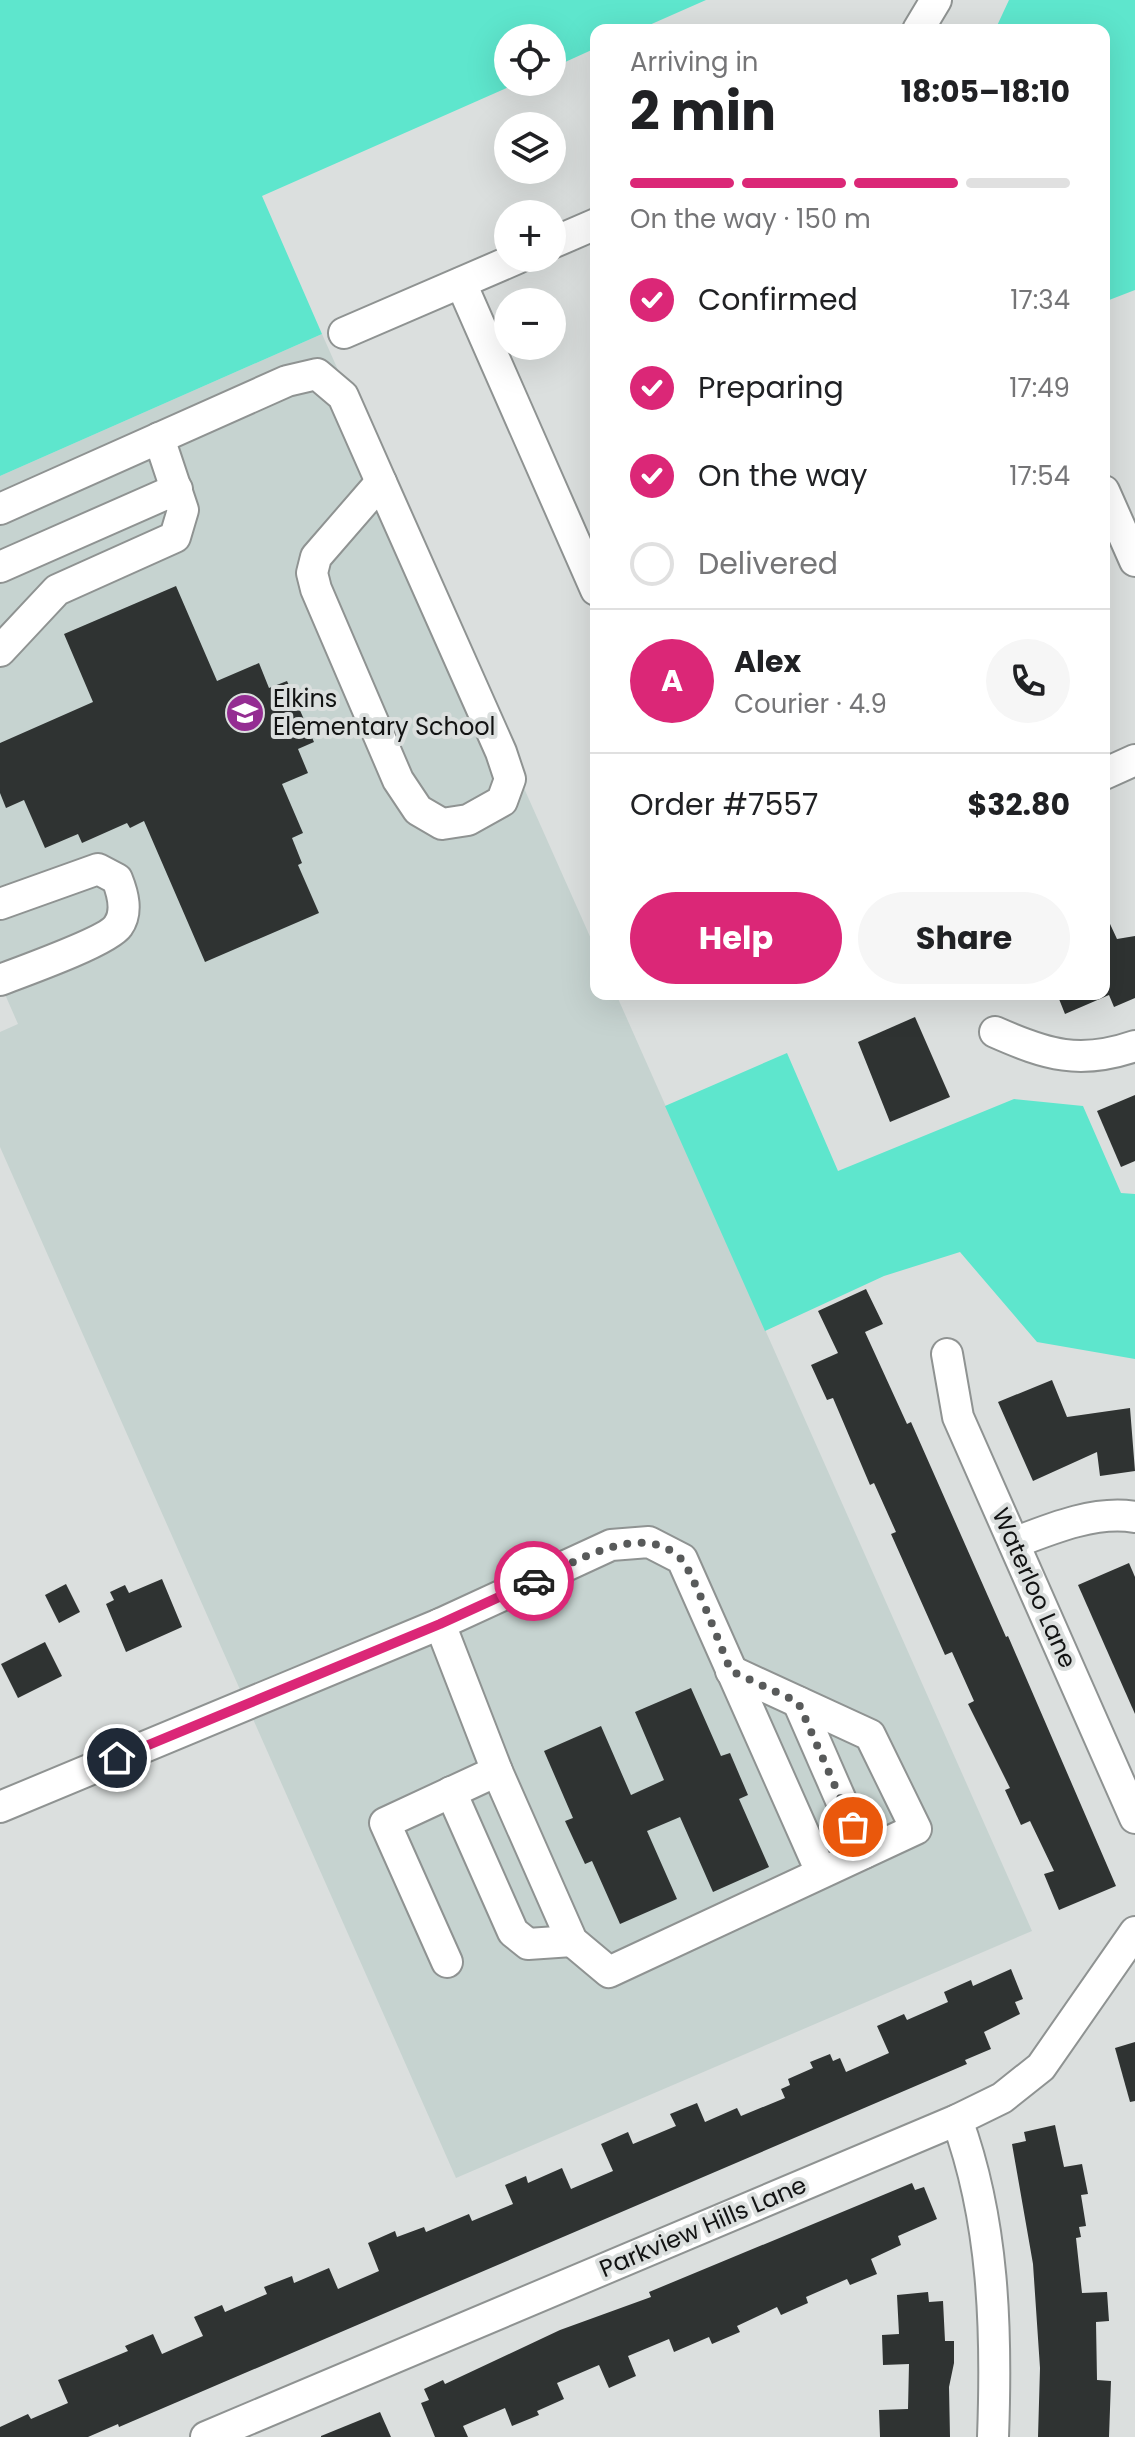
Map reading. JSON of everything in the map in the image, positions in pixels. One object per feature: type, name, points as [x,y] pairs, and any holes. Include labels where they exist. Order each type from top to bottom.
[{"type":"street","points":[[922,24],[936,0]]},
{"type":"street","points":[[566,237],[590,227]]},
{"type":"street","points":[[344,333],[494,269]]},
{"type":"street","points":[[461,283],[590,576]]},
{"type":"street","points":[[0,509],[287,381],[317,374],[343,396],[381,482],[510,779],[502,801],[468,820],[442,824],[418,810],[398,780],[316,589],[312,573],[316,557],[381,482]]},
{"type":"street","points":[[0,651],[57,590],[175,537],[183,510],[159,438]]},
{"type":"street","points":[[0,567],[177,489]]},
{"type":"street","points":[[1110,505],[1135,561]]},
{"type":"street","points":[[1110,771],[1135,760]]},
{"type":"street","points":[[0,904],[98,869],[117,879],[124,912],[112,932],[0,980]]},
{"type":"street","points":[[995,1032],[1040,1052],[1079,1057],[1107,1056],[1135,1046]]},
{"type":"street","name":"Waterloo Lane","points":[[947,1354],[958,1417],[1135,1818]]},
{"type":"street","points":[[1014,1543],[1058,1526],[1124,1515],[1135,1517]]},
{"type":"street","points":[[0,1807],[440,1624],[611,1545],[649,1542],[682,1559],[821,1872]]},
{"type":"street","points":[[440,1624],[497,1771],[572,1941],[609,1972],[916,1829],[870,1735],[731,1671]]},
{"type":"street","points":[[798,1702],[864,1853]]},
{"type":"street","points":[[447,1962],[385,1823],[497,1771]]},
{"type":"street","points":[[451,1792],[513,1932],[528,1944],[572,1941]]},
{"type":"street","name":"Parkview Hills Lane","points":[[206,2437],[957,2120],[1002,2098],[1041,2067],[1135,1932]]},
{"type":"street","points":[[957,2120],[976,2171],[984,2219],[992,2299],[993,2437]]},
{"type":"shaded area","points":[[322,334],[590,937],[590,1000],[619,1000],[1032,1931],[456,2178],[0,1147],[0,1032],[18,1024],[0,983],[0,476]]},
{"type":"green space","points":[[0,0],[706,0],[652,24],[590,24],[590,51],[566,62],[566,24],[494,24],[494,93],[262,196],[322,334],[0,476]]},
{"type":"green space","points":[[1009,0],[1135,0],[1135,290],[1110,300],[1110,24],[998,24]]},
{"type":"green space","points":[[787,1053],[838,1171],[1014,1099],[1083,1106],[1121,1193],[1135,1194],[1135,1359],[1037,1342],[960,1252],[884,1276],[765,1331],[665,1106]]},
{"type":"building","points":[[176,586],[217,681],[259,663],[269,688],[287,681],[314,742],[298,749],[308,773],[282,784],[303,833],[292,838],[302,863],[298,865],[319,913],[205,962],[144,821],[130,828],[127,823],[82,843],[78,834],[45,848],[24,800],[6,808],[0,793],[0,743],[93,702],[64,634]]},
{"type":"building","points":[[1110,924],[1117,939],[1135,936],[1135,998],[1114,1007],[1110,997]]},
{"type":"building","points":[[1059,1000],[1097,1000],[1065,1014]]},
{"type":"building","points":[[915,1017],[950,1097],[890,1122],[858,1042]]},
{"type":"building","points":[[1135,1095],[1135,1161],[1121,1167],[1097,1111]]},
{"type":"building","points":[[866,1289],[883,1324],[865,1332],[907,1424],[911,1422],[1008,1636],[1116,1886],[1059,1910],[1044,1874],[1054,1871],[1030,1821],[1021,1825],[1005,1790],[1010,1788],[968,1704],[974,1701],[952,1652],[945,1655],[891,1534],[896,1532],[874,1483],[870,1485],[833,1398],[827,1400],[811,1365],[838,1353],[818,1311]]},
{"type":"building","points":[[1052,1380],[1067,1417],[1130,1408],[1135,1471],[1100,1476],[1097,1452],[1033,1481],[998,1402]]},
{"type":"building","points":[[1129,1563],[1135,1577],[1135,1714],[1078,1585]]},
{"type":"building","points":[[162,1579],[182,1627],[126,1652],[106,1604],[114,1600],[110,1592],[125,1585],[129,1593]]},
{"type":"building","points":[[66,1584],[80,1612],[59,1623],[45,1595]]},
{"type":"building","points":[[45,1642],[62,1676],[18,1698],[1,1664]]},
{"type":"building","points":[[691,1688],[721,1756],[730,1753],[748,1795],[739,1799],[769,1867],[713,1892],[680,1817],[647,1831],[677,1899],[620,1924],[592,1861],[585,1864],[565,1821],[573,1818],[544,1751],[601,1726],[631,1795],[664,1780],[635,1712]]},
{"type":"building","points":[[1011,1969],[1023,1999],[1015,2002],[1020,2014],[984,2032],[991,2049],[965,2060],[967,2064],[119,2427],[118,2424],[88,2437],[0,2437],[0,2427],[28,2414],[31,2419],[68,2403],[58,2380],[128,2351],[125,2346],[153,2334],[162,2354],[203,2336],[194,2317],[222,2305],[225,2312],[267,2294],[264,2287],[292,2276],[294,2283],[329,2268],[338,2289],[379,2271],[368,2243],[395,2231],[397,2237],[424,2227],[426,2232],[469,2214],[472,2221],[513,2204],[505,2185],[526,2176],[528,2183],[562,2168],[571,2189],[613,2171],[601,2144],[628,2132],[633,2144],[676,2126],[670,2114],[697,2103],[705,2122],[737,2108],[741,2116],[785,2098],[781,2089],[790,2085],[788,2079],[813,2068],[810,2062],[830,2054],[833,2061],[840,2058],[846,2072],[889,2053],[877,2026],[904,2014],[907,2020],[948,2002],[944,1992],[971,1980],[973,1986]]},
{"type":"building","points":[[1135,2042],[1135,2101],[1130,2102],[1115,2048]]},
{"type":"building","points":[[1055,2125],[1064,2167],[1082,2164],[1088,2194],[1081,2195],[1086,2226],[1079,2227],[1081,2237],[1076,2238],[1082,2293],[1107,2292],[1109,2321],[1096,2322],[1097,2380],[1111,2381],[1109,2437],[1038,2437],[1040,2368],[1033,2264],[1012,2144],[1026,2141],[1024,2132]]},
{"type":"building","points":[[912,2183],[915,2190],[924,2187],[937,2219],[898,2236],[901,2245],[871,2259],[877,2274],[850,2285],[847,2279],[806,2297],[808,2303],[781,2315],[777,2307],[737,2326],[740,2332],[712,2344],[709,2337],[674,2352],[669,2339],[628,2356],[636,2376],[609,2388],[599,2365],[557,2383],[564,2399],[537,2411],[539,2415],[512,2426],[505,2408],[463,2426],[468,2437],[435,2437],[421,2403],[429,2400],[424,2389],[443,2380],[445,2384],[560,2330],[651,2297],[649,2292]]},
{"type":"building","points":[[928,2292],[929,2302],[943,2301],[945,2341],[954,2341],[949,2387],[950,2437],[880,2437],[879,2410],[908,2409],[909,2364],[883,2365],[882,2335],[899,2334],[897,2295]]},
{"type":"building","points":[[380,2412],[391,2437],[321,2437],[321,2436]]},
{"type":"way so far","points":[[534,1581],[611,1545],[649,1542],[682,1559],[731,1671],[798,1702],[853,1827]]},
{"type":"place","name":"Elkins Elementary School","points":[[245,713]]},
{"type":"route","points":[[117,1758],[440,1624],[534,1581]]}]
